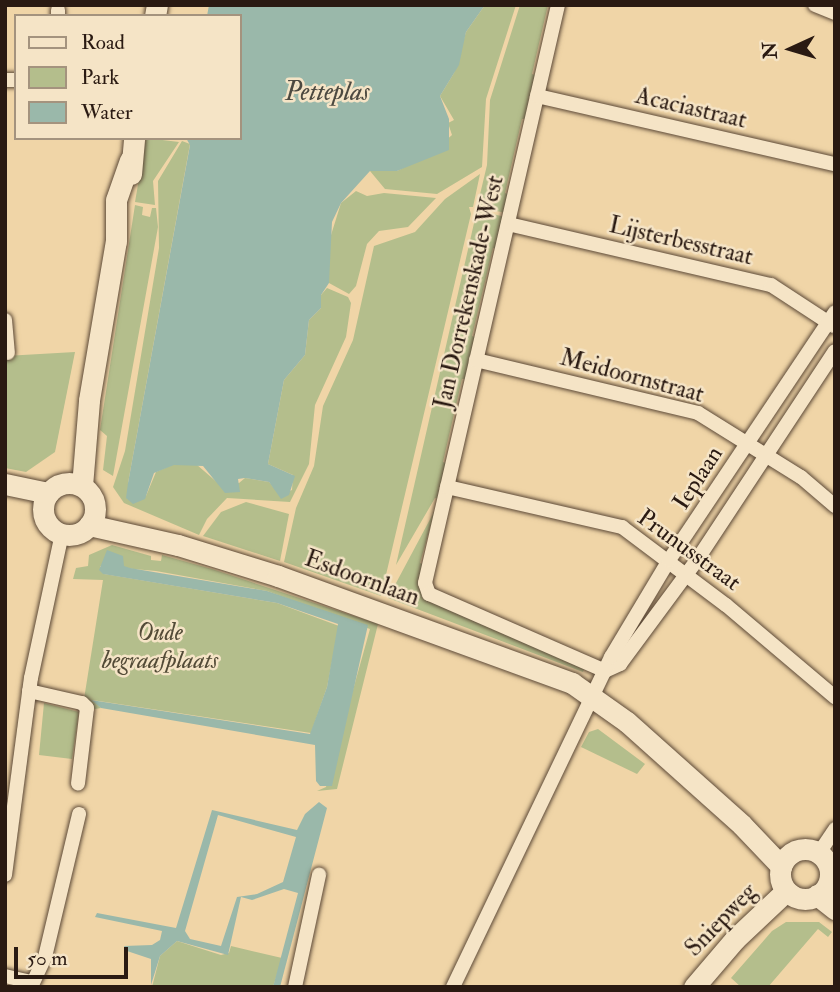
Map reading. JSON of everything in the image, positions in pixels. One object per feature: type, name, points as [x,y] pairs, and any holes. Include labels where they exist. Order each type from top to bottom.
[{"type":"main road","points":[[5,484],[60,493],[92,516],[80,532],[62,534],[49,525],[60,493],[89,400],[116,241],[116,200],[130,160],[134,140]]},
{"type":"main road","points":[[5,493],[60,493]]},
{"type":"main road","name":"Esdoornlaan","points":[[92,516],[301,584],[526,667],[545,670],[634,732],[742,825],[786,859]]},
{"type":"main road","points":[[827,889],[801,898],[786,891],[786,859],[805,848],[819,853],[828,866],[827,889],[835,909]]},
{"type":"main road","name":"Sniepweg","points":[[694,987],[735,939],[786,891]]},
{"type":"street","name":"Jan Dorrekenskade-West","points":[[426,590],[447,487],[558,5]]},
{"type":"street","points":[[815,5],[835,13]]},
{"type":"street","name":"Acaciastraat","points":[[537,96],[835,164]]},
{"type":"street","name":"Lijsterbesstraat","points":[[508,224],[771,285],[833,320]]},
{"type":"street","points":[[5,320],[8,354]]},
{"type":"street","name":"Ieplaan","points":[[453,987],[605,671],[669,560],[833,320]]},
{"type":"street","name":"Ieplaan","points":[[605,671],[620,664],[687,574],[835,351]]},
{"type":"street","name":"Meidoornstraat","points":[[476,360],[698,413],[767,455],[835,506]]},
{"type":"street","name":"Prunusstraat","points":[[447,487],[622,527],[687,574],[835,697]]},
{"type":"street","points":[[5,875],[29,691],[45,594],[62,534]]},
{"type":"street","name":"Esdoornlaan","points":[[426,590],[605,671]]},
{"type":"street","points":[[29,691],[82,703],[87,708],[78,783]]},
{"type":"street","points":[[5,976],[32,984],[45,957],[79,814]]},
{"type":"street","points":[[819,853],[835,829]]},
{"type":"street","points":[[295,987],[319,875]]},
{"type":"green space","points":[[485,5],[516,5],[486,99],[482,167],[437,194],[385,189],[370,171],[397,171],[429,155],[452,135],[448,123],[454,120],[440,96],[454,73],[466,32]]},
{"type":"green space","points":[[520,5],[548,5],[532,74],[538,76],[528,119],[522,119],[505,193],[510,195],[506,213],[477,207],[487,165],[490,100]]},
{"type":"green space","points":[[146,140],[179,142],[153,181],[155,205],[135,202]]},
{"type":"green space","points":[[182,141],[190,144],[128,483],[146,496],[156,472],[172,465],[196,464],[219,484],[239,483],[245,478],[269,482],[280,495],[292,490],[293,475],[268,464],[284,380],[305,355],[309,320],[321,308],[321,295],[327,288],[348,297],[351,303],[346,337],[315,405],[309,464],[290,502],[227,498],[207,519],[199,535],[124,503],[113,487],[125,451],[159,248],[158,181]]},
{"type":"green space","points":[[480,174],[473,207],[469,207],[471,214],[381,596],[284,562],[296,508],[314,466],[323,406],[353,340],[374,246],[415,232],[445,199]]},
{"type":"green space","points":[[356,191],[367,196],[384,193],[436,198],[408,227],[379,231],[367,244],[356,286],[349,294],[329,283],[327,248],[341,203]]},
{"type":"green space","points":[[135,205],[143,207],[142,215],[150,217],[152,208],[156,208],[158,227],[113,476],[103,470],[107,436],[100,430]]},
{"type":"green space","points":[[477,210],[505,217],[498,249],[493,248],[472,336],[477,338],[468,379],[462,379],[443,462],[448,464],[440,499],[435,498],[396,565]]},
{"type":"green space","points":[[75,352],[55,452],[26,472],[5,468],[5,356]]},
{"type":"green space","points":[[246,502],[289,514],[280,561],[203,536],[221,512]]},
{"type":"green space","points":[[435,510],[420,563],[425,565],[421,582],[585,667],[583,672],[388,598]]},
{"type":"green space","name":"Oude begraafplaats","points":[[112,545],[151,556],[151,560],[161,561],[162,555],[212,569],[378,624],[337,789],[317,791],[326,787],[370,629],[267,591],[156,571],[100,566],[104,574],[277,603],[339,626],[327,687],[311,733],[92,700],[101,708],[95,709],[84,699],[103,580],[73,579],[76,568],[88,566],[89,555]]},
{"type":"green space","points":[[44,703],[79,712],[72,759],[39,755]]},
{"type":"green space","points":[[598,729],[645,764],[637,774],[581,747],[589,732]]},
{"type":"green space","points":[[786,922],[819,922],[832,932],[828,937],[818,929],[768,987],[741,987],[731,978],[772,931]]},
{"type":"green space","points":[[177,941],[221,955],[229,953],[231,946],[282,958],[273,987],[152,987],[160,956]]},
{"type":"water","name":"Petteplas","points":[[209,5],[485,5],[466,32],[459,65],[440,96],[449,119],[449,150],[397,171],[370,171],[341,203],[332,222],[329,283],[321,295],[321,308],[309,320],[305,355],[284,380],[268,464],[295,476],[289,495],[281,499],[269,482],[245,478],[238,479],[240,492],[225,493],[203,466],[174,465],[154,473],[145,499],[133,504],[126,498],[128,483],[190,145],[187,140],[242,140],[242,14],[207,14]]},
{"type":"water","points":[[107,550],[123,556],[124,566],[130,568],[267,591],[368,625],[332,786],[320,786],[316,781],[315,745],[101,708],[91,700],[310,734],[327,687],[338,624],[277,603],[103,574],[99,570]]},
{"type":"water","points":[[319,802],[327,808],[280,987],[273,987],[298,893],[284,889],[252,900],[241,897],[228,955],[177,941],[160,956],[151,985],[151,959],[127,951],[124,946],[152,945],[160,940],[162,931],[95,917],[97,913],[176,928],[212,810],[297,830],[305,814]],"holes":[[[218,815],[296,837],[283,882],[257,894],[237,897],[221,946],[190,939],[185,931]]]}]
